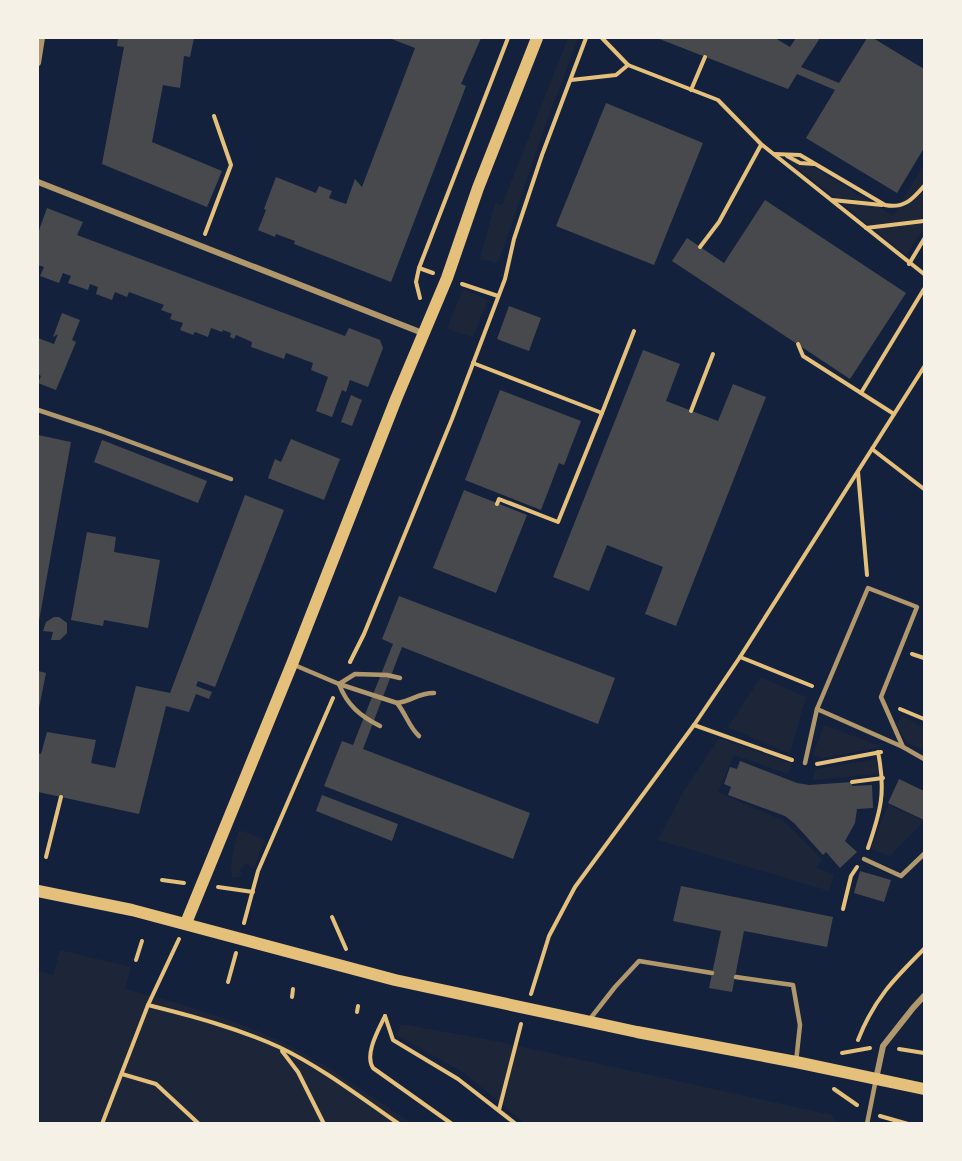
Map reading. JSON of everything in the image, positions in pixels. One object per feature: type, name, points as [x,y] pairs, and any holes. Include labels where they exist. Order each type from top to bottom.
[{"type":"main road","points":[[186,923],[292,664],[343,530],[447,278],[478,188],[537,38]]},
{"type":"main road","points":[[38,891],[132,910],[354,969],[526,1008],[924,1089]]},
{"type":"street","points":[[38,63],[42,38]]},
{"type":"street","points":[[38,182],[424,334]]},
{"type":"street","points":[[876,1079],[883,1046],[924,996]]},
{"type":"lane","points":[[38,410],[231,479]]},
{"type":"lane","points":[[805,763],[818,709],[868,588],[917,607],[881,697],[903,747]]},
{"type":"lane","points":[[292,664],[339,684],[397,703],[407,702],[423,693],[434,693]]},
{"type":"lane","points":[[339,684],[356,674],[387,675],[400,678]]},
{"type":"lane","points":[[339,684],[351,707],[380,726]]},
{"type":"lane","points":[[397,703],[404,711],[412,730],[419,736]]},
{"type":"lane","points":[[818,709],[903,747],[924,759]]},
{"type":"lane","points":[[864,859],[901,876],[924,854]]},
{"type":"lane","points":[[588,1021],[639,961],[712,973]]},
{"type":"lane","points":[[735,977],[793,985],[800,1025],[796,1062]]},
{"type":"lane","points":[[867,1124],[876,1079]]},
{"type":"path","points":[[409,328],[420,299],[416,282],[419,268],[508,38]]},
{"type":"path","points":[[228,982],[258,871],[339,684],[364,634],[452,419],[498,297],[539,166],[586,38]]},
{"type":"path","points":[[602,38],[628,65],[718,100],[761,144],[924,274]]},
{"type":"path","points":[[691,90],[705,57]]},
{"type":"path","points":[[571,80],[616,75],[628,65]]},
{"type":"path","points":[[200,246],[231,165],[214,116]]},
{"type":"path","points":[[700,247],[719,222],[761,144]]},
{"type":"path","points":[[773,154],[800,155],[885,205]]},
{"type":"path","points":[[830,200],[895,207],[911,202],[924,186]]},
{"type":"path","points":[[864,228],[924,221]]},
{"type":"path","points":[[909,264],[924,239]]},
{"type":"path","points":[[447,278],[498,297]]},
{"type":"path","points":[[861,393],[924,289]]},
{"type":"path","points":[[497,504],[499,499],[558,522],[634,331]]},
{"type":"path","points":[[798,344],[803,356],[894,414]]},
{"type":"path","points":[[691,411],[713,354]]},
{"type":"path","points":[[473,363],[602,413]]},
{"type":"path","points":[[500,1110],[526,1008],[549,936],[575,887],[740,657],[924,367]]},
{"type":"path","points":[[872,449],[924,489]]},
{"type":"path","points":[[858,472],[868,588]]},
{"type":"path","points":[[740,657],[825,692]]},
{"type":"path","points":[[884,702],[924,719]]},
{"type":"path","points":[[843,909],[851,876],[864,859],[879,814],[883,778],[878,752]]},
{"type":"path","points":[[852,782],[883,778]]},
{"type":"path","points":[[46,857],[61,797]]},
{"type":"path","points":[[332,917],[354,969]]},
{"type":"path","points":[[102,1124],[148,1005],[186,923]]},
{"type":"path","points":[[136,960],[142,941]]},
{"type":"path","points":[[858,1040],[867,1017],[888,984],[924,949]]},
{"type":"path","points":[[292,997],[293,989]]},
{"type":"path","points":[[148,1005],[235,1029],[280,1048],[330,1077],[399,1124]]},
{"type":"path","points":[[357,1012],[358,1006]]},
{"type":"path","points":[[452,1124],[373,1068],[370,1063],[372,1050],[385,1016],[393,1040],[458,1079],[516,1124]]},
{"type":"path","points":[[883,1046],[924,1053]]},
{"type":"path","points":[[280,1048],[298,1072],[324,1124]]},
{"type":"path","points":[[122,1074],[156,1084],[199,1124]]},
{"type":"path","points":[[868,1113],[908,1124]]},
{"type":"shaded area","points":[[568,38],[578,38],[498,263],[480,259],[495,203],[502,205]]},
{"type":"shaded area","points":[[791,153],[893,216],[924,164],[924,228],[906,255],[789,161]]},
{"type":"shaded area","points":[[463,289],[488,300],[473,337],[447,329]]},
{"type":"shaded area","points":[[761,677],[806,697],[790,754],[728,727]]},
{"type":"shaded area","points":[[901,716],[924,727],[924,750],[907,743],[897,726]]},
{"type":"shaded area","points":[[824,725],[883,747],[822,758],[813,755]]},
{"type":"shaded area","points":[[719,738],[792,764],[788,774],[734,755],[718,792],[784,821],[822,859],[816,868],[834,874],[829,891],[658,840],[682,794]]},
{"type":"shaded area","points":[[876,759],[878,774],[812,780],[816,769]]},
{"type":"shaded area","points":[[888,805],[924,821],[890,856],[871,849]]},
{"type":"shaded area","points":[[243,831],[265,840],[253,869],[246,863],[240,870],[242,876],[232,878],[234,849],[238,832]]},
{"type":"shaded area","points":[[60,950],[131,967],[125,989],[224,1018],[263,1033],[332,1070],[411,1123],[38,1124],[38,971],[53,975]]},
{"type":"shaded area","points":[[401,1024],[496,1041],[832,1115],[836,1123],[524,1123],[463,1072],[396,1035]]},
{"type":"building","points":[[118,38],[194,38],[190,57],[184,56],[180,88],[163,85],[152,142],[222,171],[207,207],[102,164],[124,47],[117,46]]},
{"type":"building","points":[[389,38],[481,38],[461,84],[466,86],[391,282],[294,244],[295,241],[276,234],[275,237],[258,230],[276,177],[316,193],[319,186],[332,191],[329,198],[346,204],[355,179],[362,187],[415,48]]},
{"type":"building","points":[[657,38],[775,38],[790,47],[796,38],[820,38],[801,67],[839,83],[867,38],[873,38],[924,69],[924,148],[897,193],[806,138],[835,90],[797,74],[788,89]]},
{"type":"building","points":[[606,103],[703,143],[654,265],[556,226]]},
{"type":"building","points":[[765,200],[906,293],[850,379],[672,261],[687,238],[724,263]]},
{"type":"building","points":[[47,208],[83,222],[77,235],[345,336],[349,328],[380,340],[383,348],[368,387],[350,380],[346,392],[342,390],[332,417],[316,411],[328,377],[311,370],[313,363],[286,353],[284,359],[251,347],[252,342],[236,335],[234,339],[230,337],[231,333],[223,330],[222,332],[211,328],[208,337],[180,330],[183,323],[170,319],[172,314],[161,310],[164,305],[129,292],[127,297],[115,292],[112,300],[96,294],[98,287],[90,284],[88,290],[68,283],[71,276],[63,273],[59,283],[40,276],[44,267],[38,265],[38,233]]},
{"type":"building","points":[[509,306],[541,318],[529,351],[497,339]]},
{"type":"building","points":[[62,313],[80,320],[72,340],[76,342],[56,390],[38,383],[41,376],[38,374],[38,338],[54,344],[58,334],[53,337]]},
{"type":"building","points":[[643,350],[680,364],[666,401],[718,421],[733,384],[766,397],[676,626],[645,614],[663,567],[607,545],[589,591],[553,577]]},
{"type":"building","points":[[500,390],[581,421],[564,465],[559,463],[541,510],[465,480]]},
{"type":"building","points":[[351,395],[362,400],[352,426],[341,422]]},
{"type":"building","points":[[38,435],[71,442],[39,621],[38,621]]},
{"type":"building","points":[[291,439],[340,459],[324,500],[268,478],[275,459],[281,462]]},
{"type":"building","points":[[102,440],[207,481],[198,503],[94,462]]},
{"type":"building","points":[[464,490],[527,515],[496,593],[433,568]]},
{"type":"building","points":[[245,495],[284,510],[215,687],[198,681],[196,686],[212,692],[209,699],[196,694],[189,712],[166,706],[139,814],[38,792],[38,753],[41,754],[47,732],[96,740],[91,763],[115,768],[136,686],[170,693]]},
{"type":"building","points":[[87,532],[116,537],[114,552],[160,560],[148,628],[104,620],[103,626],[71,620]]},
{"type":"building","points":[[399,596],[615,678],[598,724],[402,647],[363,749],[530,813],[513,859],[324,786],[342,741],[353,745],[393,644],[382,639]]},
{"type":"building","points":[[59,617],[67,623],[67,633],[60,640],[51,640],[53,632],[43,631],[46,622]]},
{"type":"building","points":[[38,671],[46,673],[39,708],[38,708]]},
{"type":"building","points":[[740,761],[797,783],[809,785],[852,782],[852,786],[872,785],[873,808],[857,809],[855,823],[845,841],[857,852],[840,868],[826,852],[823,855],[785,816],[728,795],[731,787],[724,784],[730,767],[737,769]]},
{"type":"building","points":[[899,779],[924,791],[924,820],[888,803]]},
{"type":"building","points":[[322,795],[398,824],[392,841],[316,811]]},
{"type":"building","points":[[860,871],[891,880],[884,902],[854,893]]},
{"type":"building","points":[[681,886],[833,917],[827,947],[744,931],[732,992],[709,988],[721,931],[673,921]]}]
